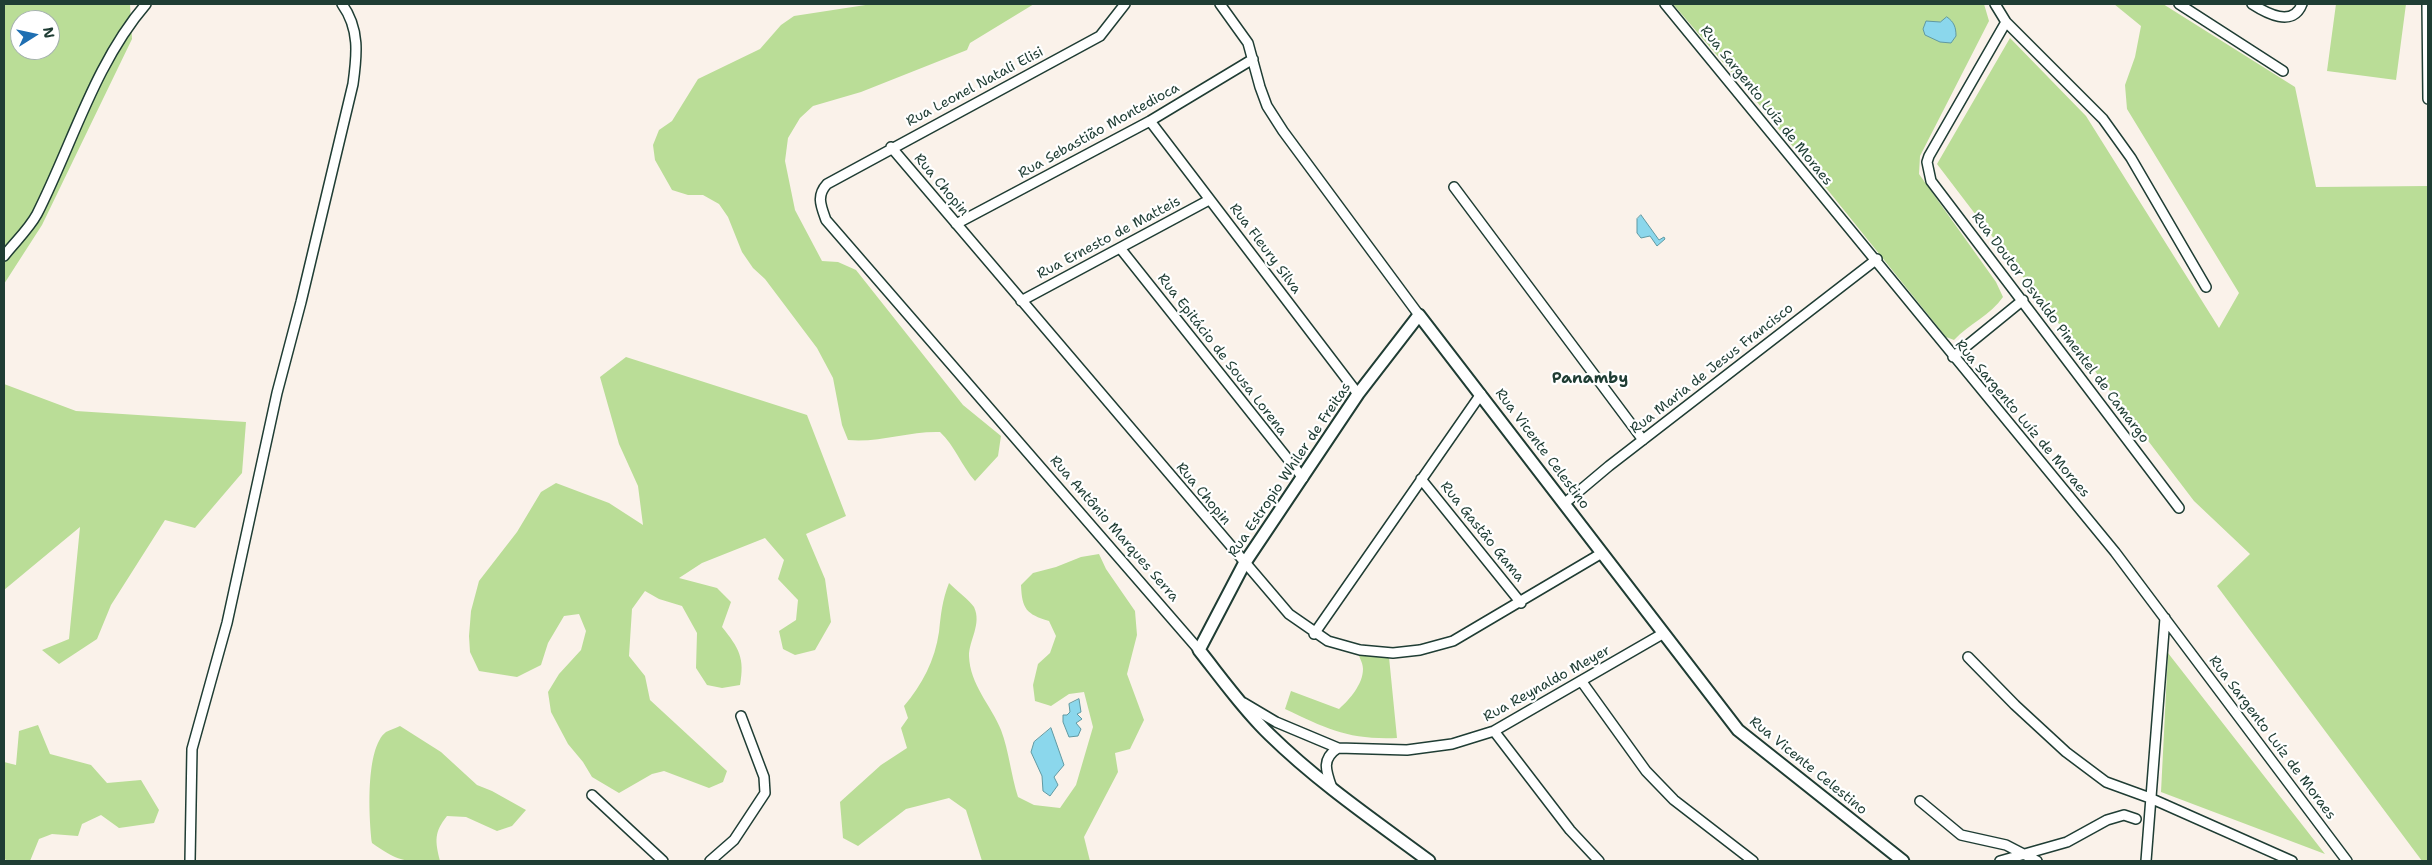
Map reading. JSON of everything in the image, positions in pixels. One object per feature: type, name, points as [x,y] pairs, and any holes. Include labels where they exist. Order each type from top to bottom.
[{"type":"street","points":[[4,256],[36,216],[75,129],[119,41],[132,20],[146,4]]},
{"type":"street","points":[[190,861],[192,749],[227,623],[276,393],[301,302],[353,84],[357,56],[356,29],[342,4]]},
{"type":"street","name":"Rua Leonel Natali Elisi","points":[[827,184],[1100,36],[1124,4]]},
{"type":"street","name":"Rua Vicente Celestino","points":[[1220,4],[1248,43],[1267,106],[1283,131],[1419,314],[1738,730],[1903,861]]},
{"type":"street","name":"Rua Sargento Luíz de Moraes","points":[[1665,4],[1823,198],[1877,259],[1953,357],[2115,552],[2341,859]]},
{"type":"street","points":[[1995,4],[2006,22],[2103,119],[2131,158],[2206,287]]},
{"type":"street","points":[[2179,4],[2282,71]]},
{"type":"street","points":[[2252,4],[2268,14],[2282,18],[2292,15],[2300,9],[2302,4]]},
{"type":"street","points":[[2427,4],[2428,99]]},
{"type":"street","name":"Rua Doutor Osvaldo Pimentel de Camargo","points":[[2006,22],[1926,162],[1931,181],[2023,300],[2178,508]]},
{"type":"street","name":"Rua Sebastião Montedioca","points":[[956,224],[1150,121],[1253,59]]},
{"type":"street","name":"Rua Fleury Silva","points":[[1150,121],[1358,394]]},
{"type":"street","name":"Rua Chopin","points":[[891,148],[1244,564],[1288,614],[1314,634],[1328,641],[1360,650],[1393,653],[1420,650],[1453,641],[1602,553]]},
{"type":"street","name":"Rua Antônio Marques Serra","points":[[827,184],[820,195],[820,204],[826,220],[1199,650],[1272,737],[1332,788],[1429,861]]},
{"type":"street","points":[[1454,187],[1643,440]]},
{"type":"street","name":"Rua Ernesto de Matteis","points":[[1021,301],[1209,200]]},
{"type":"street","name":"Rua Epitácio de Sousa Lorena","points":[[1120,248],[1302,478]]},
{"type":"street","name":"Rua Maria de Jesus Francisco","points":[[1565,503],[1643,440],[1877,259]]},
{"type":"street","points":[[1953,357],[2023,300]]},
{"type":"street","name":"Rua Estropio Whiler de Freitas","points":[[1199,650],[1244,564],[1358,394],[1419,314]]},
{"type":"street","points":[[1314,634],[1481,394]]},
{"type":"street","name":"Rua Gastão Gama","points":[[1421,479],[1521,602]]},
{"type":"street","points":[[2146,861],[2165,618]]},
{"type":"street","name":"Rua Reynaldo Meyer","points":[[1240,701],[1276,722],[1338,748],[1425,749],[1452,744],[1494,731],[1664,633]]},
{"type":"street","points":[[1968,657],[2015,705],[2085,768],[2106,782],[2150,798],[2292,861]]},
{"type":"street","points":[[1582,682],[1646,771],[1674,800],[1754,861]]},
{"type":"street","points":[[710,861],[734,840],[766,793],[764,777],[741,716]]},
{"type":"street","points":[[1494,731],[1570,830],[1599,861]]},
{"type":"street","points":[[1332,788],[1324,768],[1326,760],[1338,748]]},
{"type":"street","points":[[592,795],[663,861]]},
{"type":"street","points":[[1920,801],[1961,835],[1974,839],[1994,840],[2037,861]]},
{"type":"street","points":[[2000,861],[2005,858],[2025,855],[2067,842],[2107,820],[2124,815],[2136,819]]},
{"type":"green space","points":[[4,4],[130,4],[132,39],[42,225],[4,284]]},
{"type":"green space","points":[[872,4],[1034,4],[970,43],[967,50],[861,92],[813,106],[800,118],[788,138],[785,161],[795,210],[822,261],[838,262],[856,270],[963,405],[1001,436],[998,456],[975,481],[950,443],[940,432],[917,433],[871,440],[848,440],[842,425],[833,378],[817,348],[765,279],[753,268],[742,252],[728,217],[719,204],[703,195],[688,195],[672,190],[655,160],[653,145],[659,130],[672,121],[698,79],[760,49],[781,25],[794,16]]},
{"type":"green space","points":[[1673,4],[1984,4],[1989,21],[1920,156],[1919,174],[1996,282],[2003,297],[1998,303],[1954,340],[1946,337],[1757,102]]},
{"type":"green space","points":[[2114,4],[2163,4],[2295,87],[2316,187],[2428,186],[2428,861],[2422,861],[2217,586],[2250,554],[2194,501],[1937,164],[2010,38],[2086,116],[2219,328],[2239,293],[2127,109],[2125,85],[2135,57],[2141,26]]},
{"type":"green space","points":[[2336,4],[2406,4],[2396,80],[2327,71]]},
{"type":"green space","points":[[626,357],[807,415],[846,516],[806,534],[825,579],[831,622],[815,650],[795,655],[783,649],[779,631],[796,620],[798,600],[778,579],[784,560],[765,538],[702,563],[679,578],[717,588],[731,602],[722,627],[733,641],[741,660],[740,685],[722,688],[707,685],[696,668],[697,633],[682,606],[659,599],[645,591],[632,609],[629,656],[645,676],[650,700],[727,771],[723,782],[709,788],[664,771],[652,774],[619,793],[592,777],[583,762],[568,744],[551,712],[548,692],[559,674],[581,650],[586,631],[579,614],[564,616],[548,643],[541,665],[517,677],[479,671],[470,652],[471,611],[479,581],[517,532],[541,492],[556,483],[609,503],[643,525],[638,486],[619,444],[600,377]]},
{"type":"green space","points":[[4,384],[76,411],[246,422],[242,473],[195,528],[165,520],[111,605],[97,639],[59,664],[42,650],[69,639],[80,527],[4,590]]},
{"type":"green space","points":[[1099,554],[1106,569],[1135,611],[1137,635],[1127,674],[1144,720],[1130,749],[1115,753],[1118,772],[1084,837],[1090,861],[982,861],[966,810],[949,798],[906,809],[858,846],[843,838],[840,802],[881,765],[907,748],[901,728],[908,718],[904,706],[922,681],[931,662],[937,642],[943,602],[949,583],[972,604],[976,613],[977,620],[969,656],[970,666],[977,686],[1001,730],[1018,797],[1034,805],[1060,808],[1076,785],[1093,727],[1084,692],[1069,694],[1051,706],[1035,701],[1033,685],[1038,664],[1050,653],[1056,636],[1049,621],[1030,613],[1024,605],[1021,585],[1033,573],[1056,567],[1081,557]]},
{"type":"green space","points":[[2168,653],[2325,854],[2161,792]]},
{"type":"green space","points":[[1358,654],[1389,657],[1397,738],[1365,737],[1339,732],[1285,709],[1291,691],[1339,709],[1351,696],[1361,680],[1363,667]]},
{"type":"green space","points":[[38,725],[50,754],[91,765],[107,783],[141,780],[159,810],[154,823],[119,828],[101,815],[82,824],[78,836],[52,834],[39,839],[30,861],[9,861],[4,859],[4,762],[16,765],[19,731]]},
{"type":"green space","points":[[400,726],[441,752],[477,785],[526,810],[512,826],[497,831],[466,817],[447,816],[440,827],[437,837],[440,861],[404,860],[382,850],[372,843],[370,784],[372,768],[379,740],[386,732]]},
{"type":"water","points":[[1947,17],[1953,23],[1956,30],[1956,36],[1951,43],[1940,42],[1925,35],[1923,29],[1926,21],[1940,22]]},
{"type":"water","points":[[1641,215],[1659,240],[1664,237],[1665,239],[1657,246],[1650,236],[1641,238],[1637,233],[1637,219]]},
{"type":"water","points":[[1079,699],[1081,712],[1077,714],[1082,719],[1076,723],[1081,729],[1078,736],[1069,737],[1063,722],[1063,715],[1067,715],[1070,712],[1069,704]]},
{"type":"water","points":[[1051,728],[1064,765],[1054,777],[1058,785],[1050,796],[1043,791],[1042,776],[1031,752],[1034,742]]},
{"type":"district","name":"Panamby","points":[[1590,379]]}]
